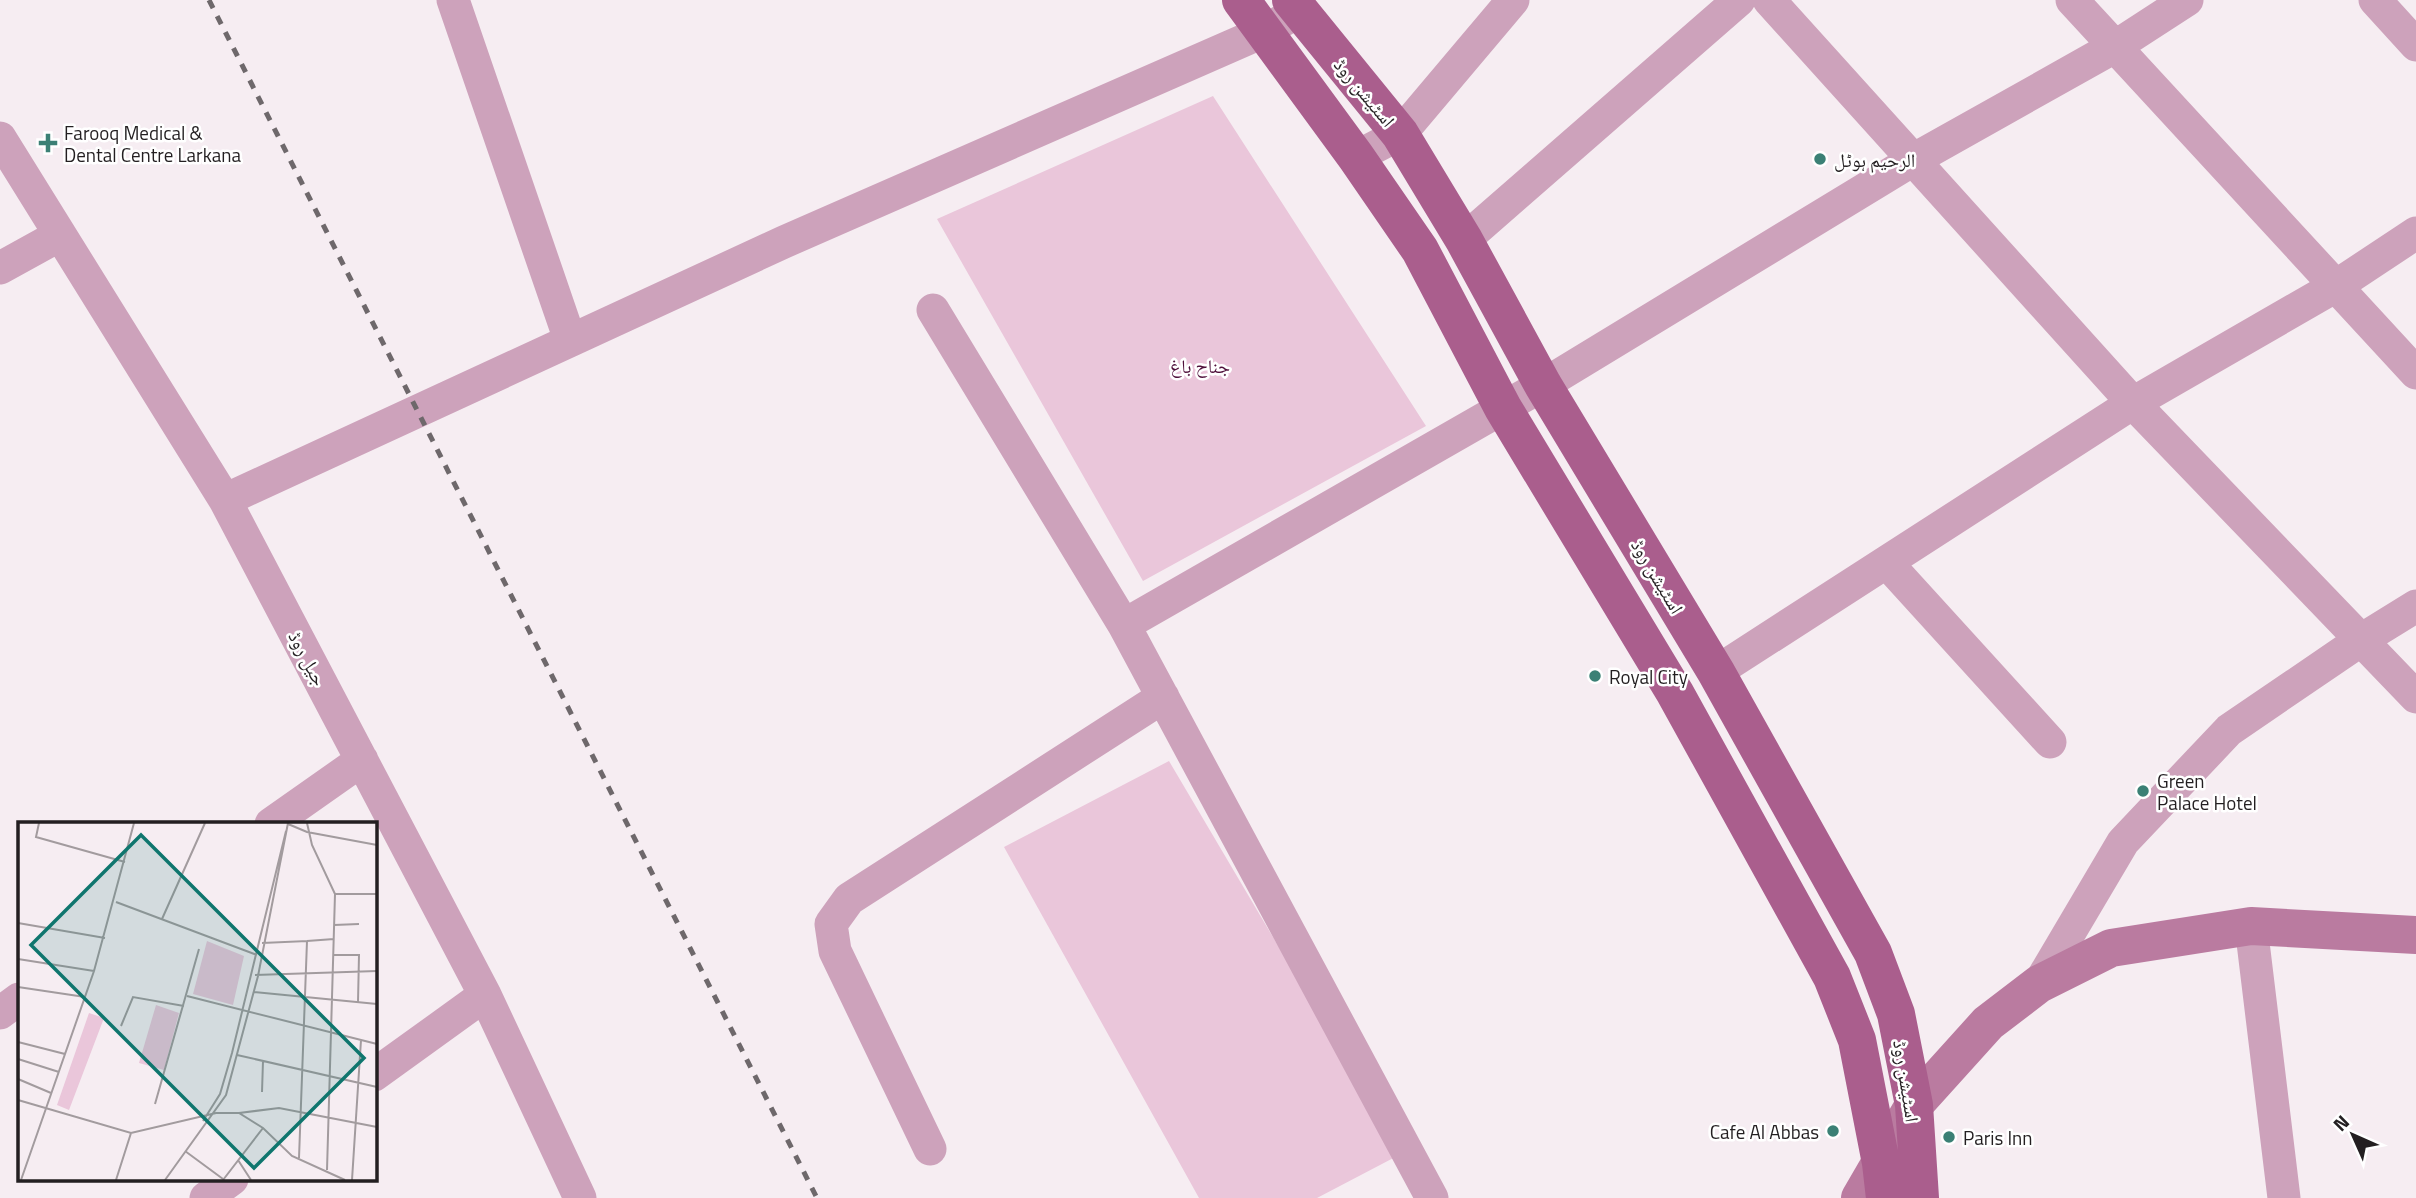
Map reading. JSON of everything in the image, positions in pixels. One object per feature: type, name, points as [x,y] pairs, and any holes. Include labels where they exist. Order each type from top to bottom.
[{"type":"main road","name":"اسٹیشن روڈ","points":[[1241,0],[1356,157],[1420,250],[1503,408],[1675,693],[1832,977],[1857,1040],[1883,1180]]},
{"type":"main road","name":"اسٹیشن روڈ","points":[[1295,6],[1400,134],[1464,240],[1543,385],[1716,672],[1873,953],[1896,1014],[1914,1105],[1920,1198]]},
{"type":"main road","points":[[1860,1198],[1883,1180],[1914,1105],[1988,1023],[2039,984],[2111,948],[2251,926],[2416,935]]},
{"type":"street","points":[[453,0],[570,340]]},
{"type":"street","points":[[1356,157],[1400,134],[1513,0]]},
{"type":"street","points":[[1464,240],[1739,0]]},
{"type":"street","points":[[1769,0],[2133,403],[2416,697]]},
{"type":"street","points":[[2072,0],[2416,373]]},
{"type":"street","points":[[1124,625],[1543,385],[1913,160],[2116,46],[2187,0]]},
{"type":"street","points":[[2375,0],[2416,46]]},
{"type":"street","points":[[225,500],[784,242],[1263,32],[1295,6]]},
{"type":"street","name":"جیل روڈ","points":[[0,138],[225,500],[485,995],[571,1194]]},
{"type":"street","points":[[1716,672],[2133,403],[2336,286],[2416,233]]},
{"type":"street","points":[[0,268],[60,234]]},
{"type":"street","points":[[933,310],[1124,625],[1432,1198]]},
{"type":"street","points":[[1886,564],[2050,742]]},
{"type":"street","points":[[2039,984],[2123,842],[2229,730],[2416,606]]},
{"type":"street","points":[[930,1149],[835,951],[831,924],[849,899],[1163,698]]},
{"type":"street","points":[[274,822],[362,760]]},
{"type":"street","points":[[2251,926],[2284,1198]]},
{"type":"street","points":[[376,1074],[485,995]]},
{"type":"street","points":[[0,1013],[18,1000]]},
{"type":"street","points":[[206,1198],[231,1180]]},
{"type":"green space","name":"جناح باغ","points":[[1213,96],[1426,426],[1143,581],[937,219]]},
{"type":"green space","points":[[1169,761],[1401,1154],[1317,1198],[1199,1198],[1004,847]]},
{"type":"railway","points":[[209,0],[817,1198]]},
{"type":"place","name":"Farooq Medical & Dental Centre Larkana","points":[[48,143]]},
{"type":"place","name":"الرحیم ہوٹل","points":[[1820,159]]},
{"type":"place","name":"Royal City","points":[[1595,676]]},
{"type":"place","name":"Green Palace Hotel","points":[[2143,791]]},
{"type":"place","name":"Cafe Al Abbas","points":[[1833,1131]]},
{"type":"place","name":"Paris Inn","points":[[1949,1137]]}]
